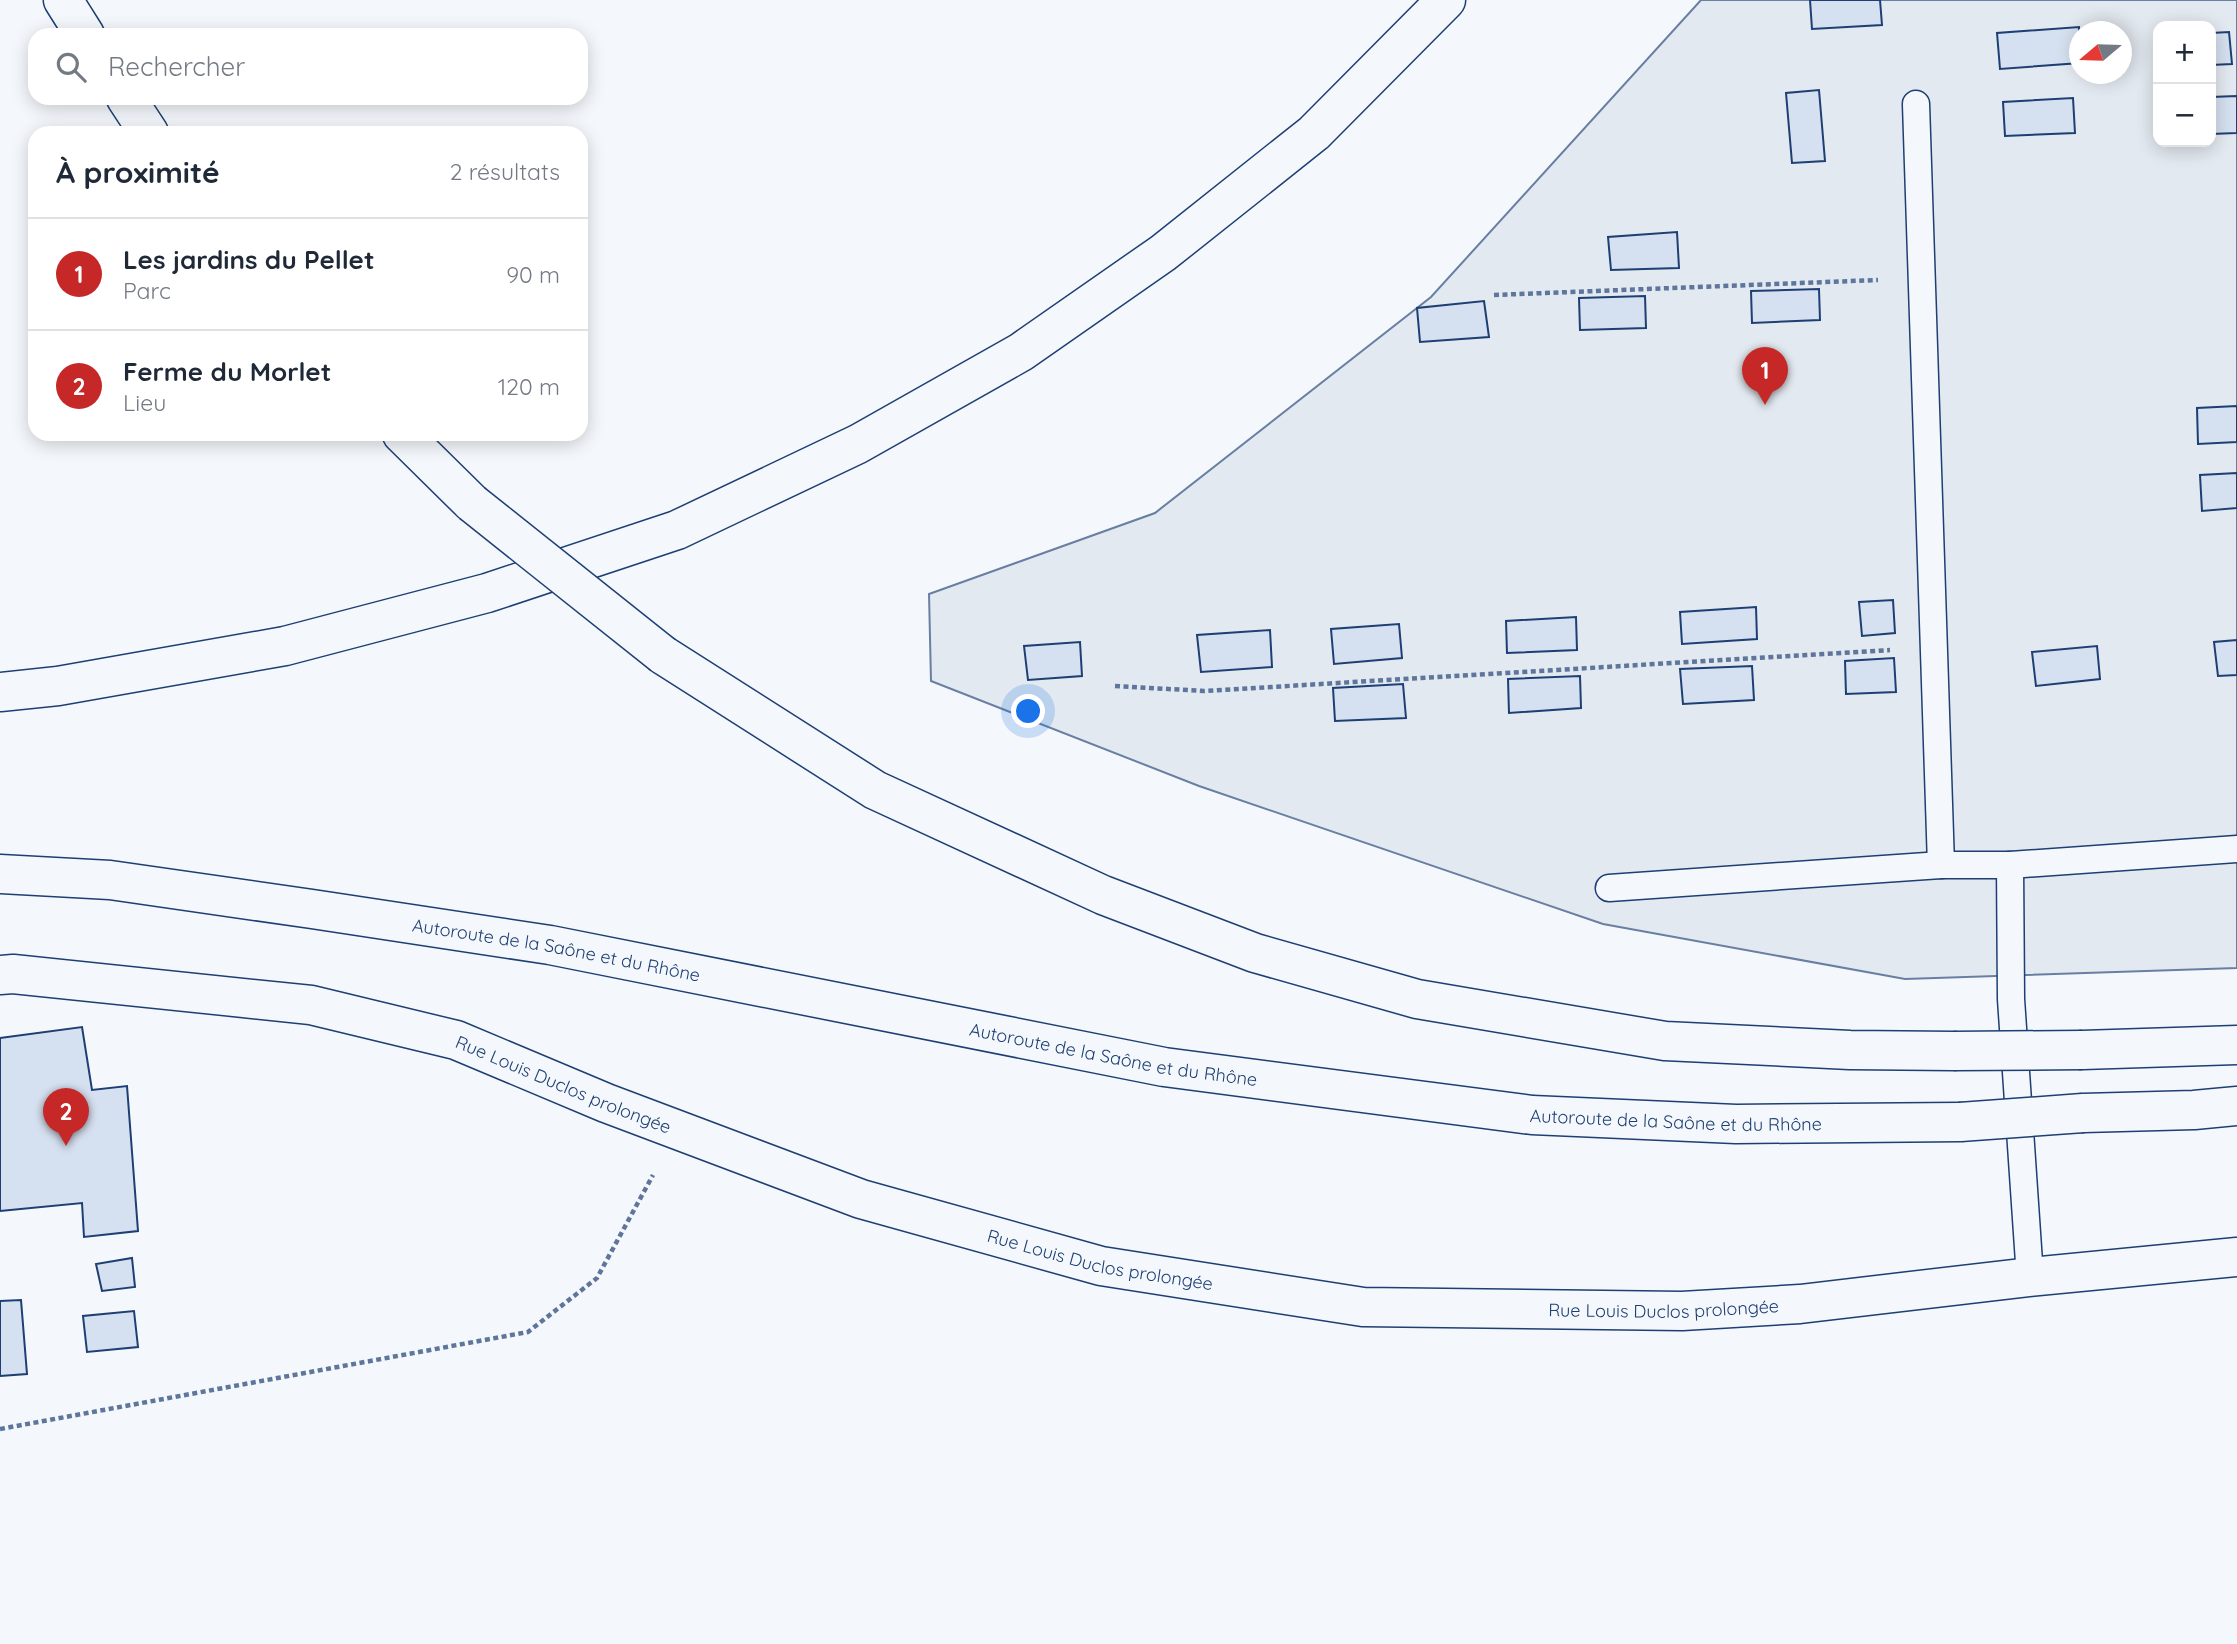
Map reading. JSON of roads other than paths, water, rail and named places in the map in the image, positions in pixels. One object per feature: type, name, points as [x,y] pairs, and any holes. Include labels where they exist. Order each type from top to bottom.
[{"type":"main road","points":[[63,0],[81,28]]},
{"type":"main road","points":[[0,692],[58,686],[285,646],[487,593],[677,530],[858,444],[1009,359],[1164,253],[1314,133],[1446,0]]},
{"type":"main road","points":[[131,105],[144,126]]},
{"type":"main road","points":[[409,441],[472,503],[663,655],[875,790],[1103,895],[1255,953],[1417,999],[1665,1041],[1850,1050],[1954,1051],[2237,1045]]},
{"type":"main road","name":"Autoroute de la Saône et du Rhône","points":[[0,874],[110,880],[524,941],[1164,1067],[1532,1115],[1736,1124],[1959,1122],[2237,1106]]},
{"type":"main road","name":"Rue Louis Duclos prolongée","points":[[0,975],[13,974],[310,1005],[456,1040],[606,1103],[861,1199],[1101,1266],[1363,1307],[1682,1311],[1800,1304],[2030,1277],[2237,1257]]},
{"type":"lane","points":[[1916,104],[1941,864]]},
{"type":"lane","points":[[1609,888],[1941,864],[2010,864],[2237,849]]},
{"type":"lane","points":[[2010,864],[2011,999],[2030,1277]]},
{"type":"place","name":"Les jardins du Pellet","points":[[1765,405]]},
{"type":"place","name":"Ferme du Morlet","points":[[66,1146]]}]
